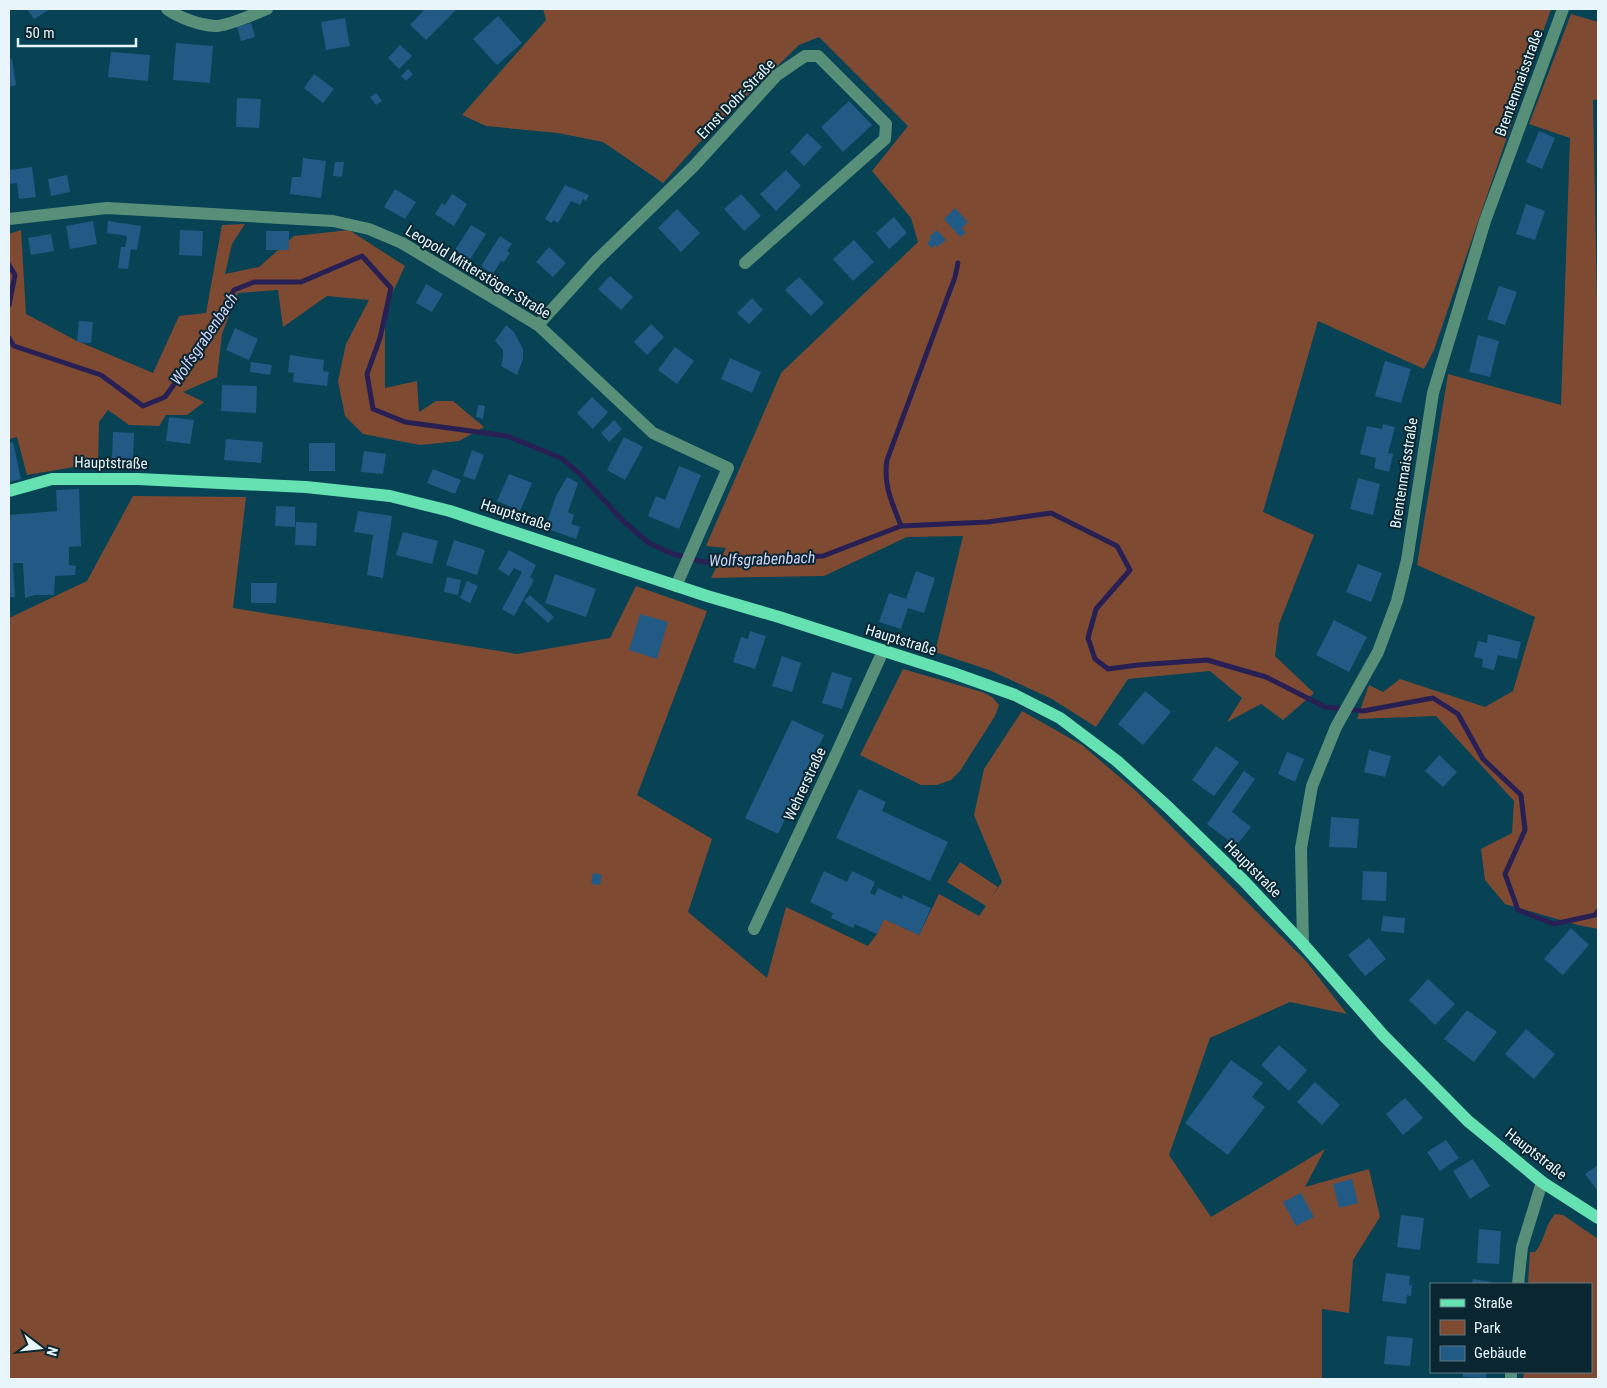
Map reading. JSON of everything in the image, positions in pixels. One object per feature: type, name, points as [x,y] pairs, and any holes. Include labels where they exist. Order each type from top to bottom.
[{"type":"main road","name":"Hauptstraße","points":[[9,491],[52,479],[138,479],[306,487],[390,496],[450,511],[676,586],[990,685],[1015,695],[1060,718],[1080,731],[1117,761],[1168,807],[1243,880],[1413,1067],[1468,1120],[1542,1182],[1598,1218]]},
{"type":"street","points":[[167,9],[192,21],[216,26],[246,18],[267,9]]},
{"type":"street","name":"Brentenmaisstraße","points":[[1303,944],[1301,848],[1312,786],[1336,727],[1378,652],[1397,601],[1407,560],[1433,393],[1485,220],[1563,9]]},
{"type":"street","name":"Ernst Dohr-Straße","points":[[538,325],[597,260],[694,166],[777,75],[805,56],[818,56],[886,124],[885,139],[745,263]]},
{"type":"street","name":"Leopold Mitterstöger-Straße","points":[[9,218],[107,208],[333,221],[369,229],[402,243],[538,325],[653,433],[728,468],[676,586]]},
{"type":"street","name":"Wehrerstraße","points":[[754,930],[883,651]]},
{"type":"street","points":[[1518,1283],[1522,1247],[1542,1182]]},
{"type":"green space","points":[[543,9],[1551,9],[1434,350],[1424,369],[1318,321],[1263,512],[1314,535],[1279,624],[1275,656],[1314,693],[1283,720],[1261,704],[1227,722],[1242,698],[1210,671],[1128,679],[1096,727],[1052,699],[989,670],[935,652],[963,536],[907,537],[824,576],[711,578],[726,548],[706,546],[781,373],[918,242],[911,218],[872,171],[908,126],[819,37],[799,45],[697,145],[663,183],[603,142],[558,133],[486,126],[462,115],[546,20]]},
{"type":"green space","points":[[1571,14],[1598,22],[1598,99],[1593,100],[1598,305],[1598,929],[1505,904],[1485,880],[1481,849],[1512,833],[1514,801],[1436,716],[1357,719],[1369,685],[1383,692],[1400,679],[1485,707],[1513,691],[1535,617],[1417,565],[1448,374],[1561,405],[1570,138],[1529,124]]},
{"type":"green space","points":[[245,224],[232,244],[225,274],[259,267],[294,236],[349,230],[405,266],[385,309],[385,388],[417,381],[419,412],[436,401],[453,401],[484,427],[459,441],[420,445],[363,434],[345,416],[338,381],[346,344],[369,300],[327,296],[283,327],[278,290],[238,293],[222,334],[217,377],[183,392],[204,402],[187,415],[166,415],[159,426],[129,425],[108,410],[99,422],[98,463],[27,475],[17,437],[9,439],[9,234],[21,230],[26,314],[75,340],[153,373],[179,316],[206,313],[222,225]]},
{"type":"green space","points":[[133,496],[246,497],[233,608],[517,654],[610,638],[636,586],[707,611],[637,795],[712,839],[688,912],[767,978],[786,907],[868,946],[877,934],[884,919],[919,935],[939,894],[979,916],[986,906],[947,882],[960,862],[998,887],[989,901],[1002,882],[974,815],[984,769],[1022,711],[1082,745],[1136,791],[1306,961],[1347,1014],[1290,1002],[1210,1038],[1169,1155],[1211,1217],[1325,1149],[1305,1187],[1369,1169],[1380,1217],[1353,1260],[1349,1313],[1322,1309],[1322,1379],[9,1379],[9,618],[87,581]]},
{"type":"green space","points":[[903,669],[982,692],[992,697],[999,705],[995,716],[960,771],[951,780],[937,785],[921,785],[860,755]]},
{"type":"green space","points":[[1555,1214],[1563,1215],[1598,1239],[1598,1379],[1523,1379],[1524,1373],[1592,1373],[1592,1283],[1528,1283],[1530,1252],[1535,1252],[1538,1248]]},
{"type":"building","points":[[27,9],[50,9],[34,19]]},
{"type":"building","points":[[425,9],[457,9],[426,40],[410,25]]},
{"type":"building","points":[[498,16],[522,43],[497,65],[473,39]]},
{"type":"building","points":[[345,18],[350,46],[326,50],[321,22]]},
{"type":"building","points":[[251,23],[255,37],[241,41],[237,27]]},
{"type":"building","points":[[176,43],[213,46],[210,83],[173,80]]},
{"type":"building","points":[[400,45],[412,56],[399,69],[388,58]]},
{"type":"building","points":[[111,52],[150,55],[148,81],[108,77]]},
{"type":"building","points":[[12,59],[16,85],[9,87],[9,60]]},
{"type":"building","points":[[408,69],[413,74],[406,81],[401,76]]},
{"type":"building","points":[[314,74],[334,89],[323,103],[304,88]]},
{"type":"building","points":[[376,93],[382,101],[376,105],[370,97]]},
{"type":"building","points":[[237,98],[261,99],[259,128],[236,127]]},
{"type":"building","points":[[849,101],[872,125],[843,152],[821,127]]},
{"type":"building","points":[[1539,131],[1555,138],[1542,169],[1526,162]]},
{"type":"building","points":[[807,133],[822,147],[804,166],[790,152]]},
{"type":"building","points":[[303,158],[326,161],[321,198],[290,194],[292,177],[301,177]]},
{"type":"building","points":[[335,162],[344,162],[342,177],[333,176]]},
{"type":"building","points":[[32,167],[36,197],[19,199],[17,183],[9,184],[9,170]]},
{"type":"building","points":[[786,170],[801,186],[776,211],[760,194]]},
{"type":"building","points":[[67,175],[70,192],[51,196],[48,179]]},
{"type":"building","points":[[565,185],[589,195],[586,201],[583,199],[580,205],[571,201],[558,223],[553,220],[552,223],[545,219]]},
{"type":"building","points":[[395,189],[416,202],[405,219],[384,207]]},
{"type":"building","points":[[452,194],[467,204],[454,226],[435,214],[442,203],[445,205]]},
{"type":"building","points":[[741,194],[761,216],[744,231],[724,209]]},
{"type":"building","points":[[1526,204],[1545,211],[1535,240],[1516,234]]},
{"type":"building","points":[[955,208],[968,222],[962,228],[966,233],[960,237],[944,219]]},
{"type":"building","points":[[677,209],[700,233],[681,252],[658,228]]},
{"type":"building","points":[[894,217],[907,233],[889,249],[876,233]]},
{"type":"building","points":[[93,221],[97,244],[70,249],[66,226]]},
{"type":"building","points":[[108,221],[141,226],[137,250],[131,249],[128,269],[118,268],[121,247],[125,247],[127,236],[107,233]]},
{"type":"building","points":[[471,225],[486,234],[470,259],[455,250]]},
{"type":"building","points":[[180,230],[203,231],[202,256],[179,255]]},
{"type":"building","points":[[937,230],[946,240],[937,247],[935,245],[932,248],[927,243],[931,239],[929,237]]},
{"type":"building","points":[[266,231],[289,231],[289,250],[266,250]]},
{"type":"building","points":[[51,234],[54,251],[31,255],[28,238]]},
{"type":"building","points":[[500,236],[512,244],[507,251],[510,253],[504,262],[501,261],[493,274],[481,266]]},
{"type":"building","points":[[854,240],[874,262],[853,281],[833,259]]},
{"type":"building","points":[[549,247],[566,263],[553,277],[536,262]]},
{"type":"building","points":[[610,276],[633,297],[621,310],[598,289]]},
{"type":"building","points":[[799,277],[824,303],[811,316],[785,290]]},
{"type":"building","points":[[426,284],[443,294],[432,312],[416,303]]},
{"type":"building","points":[[1499,286],[1517,292],[1505,325],[1487,319]]},
{"type":"building","points":[[752,298],[763,310],[749,324],[737,313]]},
{"type":"building","points":[[79,321],[93,322],[91,343],[77,342]]},
{"type":"building","points":[[651,324],[664,337],[647,355],[634,342]]},
{"type":"building","points":[[506,325],[514,332],[523,349],[523,359],[517,375],[501,366],[503,350],[495,341]]},
{"type":"building","points":[[235,328],[258,339],[249,360],[226,350]]},
{"type":"building","points":[[1478,335],[1499,341],[1490,377],[1469,372]]},
{"type":"building","points":[[675,347],[694,361],[677,384],[658,370]]},
{"type":"building","points":[[290,355],[324,360],[323,371],[329,372],[327,386],[293,382],[294,373],[288,372]]},
{"type":"building","points":[[730,358],[761,372],[752,393],[721,379]]},
{"type":"building","points":[[1385,361],[1411,369],[1401,403],[1375,396]]},
{"type":"building","points":[[251,362],[272,365],[270,375],[250,372]]},
{"type":"building","points":[[222,385],[257,386],[256,413],[221,411]]},
{"type":"building","points":[[592,397],[608,412],[593,429],[577,413]]},
{"type":"building","points":[[478,405],[485,406],[483,419],[476,417]]},
{"type":"building","points":[[169,417],[194,420],[190,444],[166,441]]},
{"type":"building","points":[[614,420],[622,429],[609,442],[601,433]]},
{"type":"building","points":[[1383,424],[1395,427],[1388,453],[1393,454],[1389,472],[1374,468],[1376,458],[1360,454],[1367,426],[1382,429]]},
{"type":"building","points":[[113,432],[134,433],[133,459],[112,458]]},
{"type":"building","points":[[624,437],[643,447],[625,480],[607,470]]},
{"type":"building","points":[[226,439],[263,442],[261,463],[224,460]]},
{"type":"building","points":[[13,442],[21,479],[9,482],[9,443]]},
{"type":"building","points":[[309,443],[335,443],[335,471],[309,471]]},
{"type":"building","points":[[472,450],[484,455],[475,480],[463,476]]},
{"type":"building","points":[[364,451],[386,454],[383,474],[361,472]]},
{"type":"building","points":[[679,466],[701,475],[679,529],[648,516],[656,496],[665,500]]},
{"type":"building","points":[[433,469],[461,480],[455,494],[427,483]]},
{"type":"building","points":[[509,474],[532,483],[520,511],[497,501]]},
{"type":"building","points":[[567,477],[578,483],[568,512],[574,515],[571,524],[580,527],[576,539],[545,528],[556,496]]},
{"type":"building","points":[[1358,478],[1380,484],[1373,515],[1350,509]]},
{"type":"building","points":[[79,489],[81,546],[69,547],[69,565],[76,566],[75,575],[55,576],[54,595],[35,595],[25,598],[23,563],[13,563],[15,597],[9,597],[9,515],[57,511],[56,490]]},
{"type":"building","points":[[276,506],[295,507],[295,527],[275,526]]},
{"type":"building","points":[[358,511],[392,516],[383,578],[367,575],[373,535],[354,532]]},
{"type":"building","points":[[296,522],[317,523],[316,546],[295,545]]},
{"type":"building","points":[[403,532],[438,541],[432,564],[396,555]]},
{"type":"building","points":[[454,540],[485,550],[477,575],[446,565]]},
{"type":"building","points":[[509,550],[536,565],[530,577],[534,580],[514,616],[502,609],[522,572],[514,568],[509,576],[498,569]]},
{"type":"building","points":[[1358,564],[1382,573],[1371,602],[1346,592]]},
{"type":"building","points":[[916,571],[935,578],[924,613],[908,608],[901,629],[879,622],[889,593],[906,599]]},
{"type":"building","points":[[555,574],[596,589],[586,617],[545,603]]},
{"type":"building","points":[[447,577],[461,580],[458,595],[444,592]]},
{"type":"building","points":[[467,581],[478,586],[470,603],[460,598]]},
{"type":"building","points":[[251,583],[277,583],[276,603],[251,603]]},
{"type":"building","points":[[530,595],[554,617],[548,623],[524,601]]},
{"type":"building","points":[[640,614],[668,622],[657,659],[629,650]]},
{"type":"building","points":[[1334,620],[1367,637],[1349,672],[1316,655]]},
{"type":"building","points":[[750,631],[766,636],[755,669],[733,662],[741,637],[748,639]]},
{"type":"building","points":[[1488,634],[1521,642],[1517,659],[1498,655],[1494,670],[1482,667],[1483,659],[1474,657],[1478,641],[1487,643]]},
{"type":"building","points":[[782,656],[801,663],[792,692],[772,686]]},
{"type":"building","points":[[832,672],[852,678],[842,709],[822,703]]},
{"type":"building","points":[[1145,691],[1171,712],[1143,745],[1118,724]]},
{"type":"building","points":[[792,720],[824,735],[778,834],[745,818]]},
{"type":"building","points":[[1216,746],[1239,762],[1214,796],[1192,780]]},
{"type":"building","points":[[1369,750],[1391,756],[1385,777],[1364,772]]},
{"type":"building","points":[[1287,752],[1304,759],[1295,782],[1278,774]]},
{"type":"building","points":[[1439,755],[1457,772],[1443,787],[1425,771]]},
{"type":"building","points":[[1244,771],[1255,779],[1232,812],[1251,827],[1236,846],[1207,824]]},
{"type":"building","points":[[859,789],[886,802],[882,811],[948,842],[930,881],[836,838]]},
{"type":"building","points":[[1331,817],[1359,819],[1357,848],[1329,847]]},
{"type":"building","points":[[824,871],[847,882],[852,871],[875,882],[870,893],[875,895],[878,888],[902,899],[903,895],[931,908],[919,935],[884,919],[877,934],[855,924],[853,928],[831,918],[833,913],[810,902]]},
{"type":"building","points":[[1363,871],[1387,872],[1386,901],[1362,900]]},
{"type":"building","points":[[593,873],[602,875],[600,885],[591,884]]},
{"type":"building","points":[[1383,916],[1405,918],[1404,933],[1381,931]]},
{"type":"building","points":[[1571,928],[1589,945],[1563,975],[1544,959]]},
{"type":"building","points":[[1369,938],[1386,959],[1365,976],[1348,955]]},
{"type":"building","points":[[1428,979],[1455,1004],[1435,1025],[1409,1000]]},
{"type":"building","points":[[1467,1010],[1497,1032],[1474,1062],[1444,1039]]},
{"type":"building","points":[[1526,1029],[1555,1054],[1534,1079],[1505,1054]]},
{"type":"building","points":[[1279,1045],[1307,1070],[1289,1091],[1261,1065]]},
{"type":"building","points":[[1231,1060],[1263,1083],[1252,1097],[1265,1107],[1228,1155],[1185,1123]]},
{"type":"building","points":[[1315,1082],[1340,1105],[1322,1125],[1297,1102]]},
{"type":"building","points":[[1405,1098],[1423,1118],[1403,1135],[1386,1114]]},
{"type":"building","points":[[1446,1140],[1459,1158],[1440,1171],[1427,1152]]},
{"type":"building","points":[[1473,1159],[1490,1186],[1470,1199],[1453,1171]]},
{"type":"building","points":[[1598,1165],[1598,1191],[1585,1174]]},
{"type":"building","points":[[1352,1179],[1358,1203],[1339,1208],[1333,1184]]},
{"type":"building","points":[[1301,1193],[1314,1217],[1296,1226],[1283,1202]]},
{"type":"building","points":[[1401,1215],[1424,1218],[1420,1250],[1397,1247]]},
{"type":"building","points":[[1479,1229],[1501,1231],[1499,1264],[1477,1263]]},
{"type":"building","points":[[1386,1273],[1410,1276],[1409,1285],[1412,1285],[1411,1296],[1407,1295],[1406,1304],[1382,1301]]},
{"type":"building","points":[[1473,1279],[1491,1282],[1491,1283],[1472,1283]]},
{"type":"building","points":[[1387,1336],[1413,1338],[1410,1366],[1384,1364]]},
{"type":"building","points":[[1463,1373],[1486,1373],[1486,1378],[1463,1377]]},
{"type":"waterway","name":"Wolfsgrabenbach","points":[[9,338],[14,346],[101,375],[143,406],[165,397],[216,326],[234,290],[254,282],[301,282],[362,256],[391,288],[380,338],[367,374],[373,409],[405,422],[507,436],[561,458],[580,474],[623,521],[649,543],[673,554],[704,562],[823,556],[901,526],[988,522],[1051,513],[1117,546],[1130,570],[1096,609],[1088,638],[1095,659],[1108,669],[1207,660],[1266,677],[1325,707],[1363,711],[1433,698],[1458,714],[1483,759],[1521,795],[1525,830],[1505,874],[1518,910],[1554,924],[1595,915],[1598,911]]},
{"type":"waterway","points":[[901,526],[887,486],[887,460],[955,277],[958,263]]},
{"type":"waterway","name":"Wolfsgrabenbach","points":[[9,265],[15,275],[9,305]]}]
